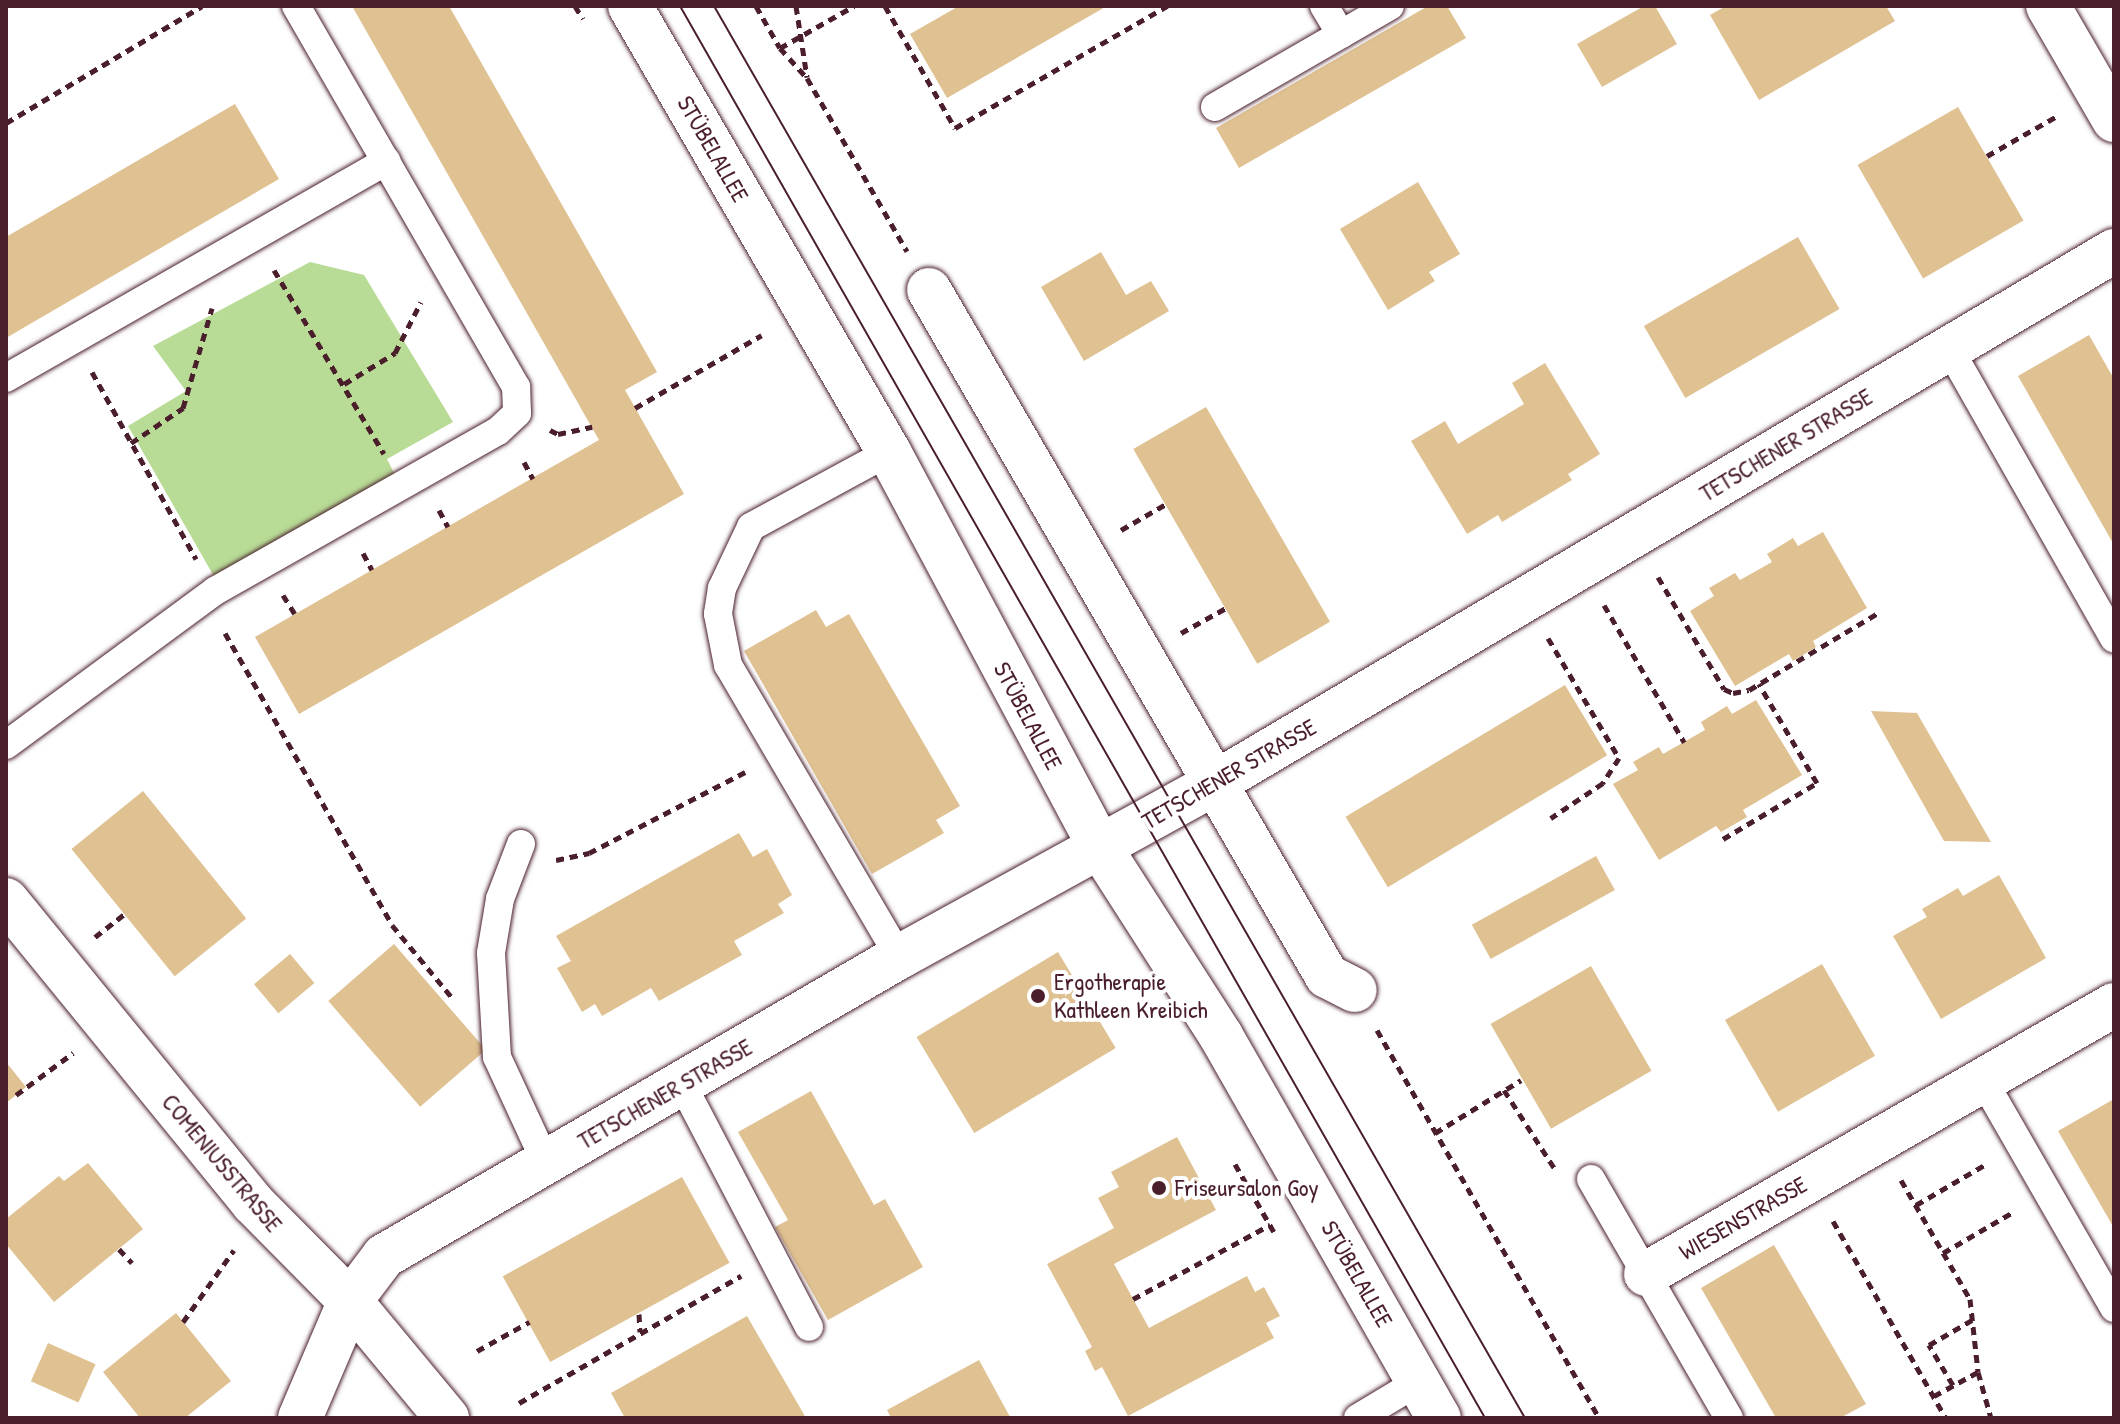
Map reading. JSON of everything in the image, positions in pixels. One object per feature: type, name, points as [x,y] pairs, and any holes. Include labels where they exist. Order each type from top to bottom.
[{"type":"street","name":"STÜBELALLEE","points":[[630,6],[889,452],[1101,849],[1221,1036],[1428,1400]]},
{"type":"street","points":[[2048,6],[2114,120]]},
{"type":"street","name":"TETSCHENER STRASSE","points":[[300,1418],[350,1301],[384,1256],[899,957],[1101,849],[1215,783],[2114,251]]},
{"type":"street","points":[[929,290],[1327,976],[1355,990]]},
{"type":"street","name":"COMENIUSSTRASSE","points":[[7,904],[253,1203],[350,1301],[447,1418]]},
{"type":"street","name":"WIESENSTRASSE","points":[[1646,1274],[2114,1005]]},
{"type":"lane","points":[[6,745],[123,654],[215,591],[498,431],[517,413],[516,387],[296,6]]},
{"type":"lane","points":[[1324,6],[1341,34]]},
{"type":"lane","points":[[1215,107],[1390,6]]},
{"type":"lane","points":[[6,378],[386,161]]},
{"type":"lane","points":[[1949,348],[2114,638]]},
{"type":"lane","points":[[889,452],[751,527],[722,588],[718,614],[728,665],[899,957]]},
{"type":"lane","points":[[519,849],[500,899],[491,953],[497,1057],[546,1163]]},
{"type":"lane","points":[[1983,1080],[2114,1308]]},
{"type":"lane","points":[[682,1084],[809,1327]]},
{"type":"lane","points":[[1591,1179],[1729,1418]]},
{"type":"lane","points":[[1358,1418],[1428,1400]]},
{"type":"path","points":[[6,123],[202,6]]},
{"type":"path","points":[[756,6],[780,48],[807,78],[929,290]]},
{"type":"path","points":[[796,6],[807,78]]},
{"type":"path","points":[[780,48],[854,6]]},
{"type":"path","points":[[885,6],[955,128],[1167,6]]},
{"type":"path","points":[[1987,156],[2047,122]]},
{"type":"path","points":[[254,237],[402,486]]},
{"type":"path","points":[[131,443],[183,408],[228,251]]},
{"type":"path","points":[[344,384],[395,353],[422,300],[454,279]]},
{"type":"path","points":[[635,408],[762,335]]},
{"type":"path","points":[[74,339],[215,591],[213,612],[392,925],[497,1057]]},
{"type":"path","points":[[546,428],[558,434],[592,427]]},
{"type":"path","points":[[1633,535],[1724,689],[1742,693],[1878,613]]},
{"type":"path","points":[[1581,566],[1684,742]]},
{"type":"path","points":[[1525,599],[1619,758],[1603,783],[1551,818]]},
{"type":"path","points":[[1723,839],[1817,783],[1759,684]]},
{"type":"path","points":[[519,849],[553,860],[589,853],[756,766]]},
{"type":"path","points":[[99,933],[124,914]]},
{"type":"path","points":[[1355,990],[1599,1418]]},
{"type":"path","points":[[16,1095],[73,1053]]},
{"type":"path","points":[[1435,1133],[1521,1080]]},
{"type":"path","points":[[1504,1090],[1551,1168],[1591,1179]]},
{"type":"path","points":[[1878,1141],[1970,1299],[1978,1372],[1991,1418]]},
{"type":"path","points":[[1916,1205],[2020,1145]]},
{"type":"path","points":[[1810,1180],[1946,1418]]},
{"type":"path","points":[[1943,1253],[2048,1193]]},
{"type":"path","points":[[1133,1299],[1270,1225]]},
{"type":"path","points":[[119,1249],[132,1263]]},
{"type":"path","points":[[183,1322],[231,1253]]},
{"type":"path","points":[[519,1403],[746,1274]]},
{"type":"path","points":[[639,1314],[640,1332]]},
{"type":"path","points":[[1953,1385],[1929,1345],[1972,1320]]},
{"type":"path","points":[[477,1351],[529,1322]]},
{"type":"path","points":[[1934,1396],[1978,1372]]},
{"type":"green space","points":[[310,262],[364,275],[453,422],[387,459],[395,475],[216,580],[128,426],[186,391],[153,346]]},
{"type":"building","points":[[352,6],[449,6],[657,372],[625,390],[684,494],[299,714],[255,637],[599,440]]},
{"type":"building","points":[[959,6],[1107,6],[947,98],[910,34]]},
{"type":"building","points":[[1428,6],[1447,6],[1466,38],[1239,168],[1216,128]]},
{"type":"building","points":[[1644,6],[1655,6],[1677,44],[1602,87],[1577,44]]},
{"type":"building","points":[[1726,6],[1886,6],[1895,21],[1759,100],[1710,15]]},
{"type":"building","points":[[235,104],[279,179],[6,338],[6,237]]},
{"type":"building","points":[[1958,107],[2024,220],[1923,278],[1858,165]]},
{"type":"building","points":[[1418,182],[1460,254],[1429,272],[1435,281],[1388,310],[1340,229]]},
{"type":"building","points":[[1798,237],[1840,309],[1685,398],[1644,326]]},
{"type":"building","points":[[1101,252],[1126,295],[1151,281],[1169,311],[1084,361],[1041,287]]},
{"type":"building","points":[[2089,335],[2114,379],[2114,545],[2018,376]]},
{"type":"building","points":[[1545,363],[1600,454],[1568,474],[1572,480],[1502,522],[1498,515],[1467,534],[1411,441],[1445,421],[1458,444],[1524,404],[1512,383]]},
{"type":"building","points":[[1206,407],[1330,622],[1257,664],[1133,449]]},
{"type":"building","points":[[1823,532],[1867,608],[1813,641],[1816,647],[1793,661],[1789,654],[1735,686],[1690,611],[1714,596],[1709,588],[1735,573],[1740,580],[1772,562],[1767,554],[1793,538],[1798,546]]},
{"type":"building","points":[[816,610],[826,627],[849,614],[960,806],[936,820],[944,833],[872,874],[744,651]]},
{"type":"building","points":[[1565,685],[1607,755],[1388,887],[1346,817]]},
{"type":"building","points":[[1756,700],[1802,775],[1743,810],[1747,817],[1721,832],[1716,826],[1659,860],[1613,784],[1638,770],[1633,762],[1659,747],[1663,754],[1705,730],[1701,722],[1727,706],[1732,714]]},
{"type":"building","points":[[1871,711],[1917,713],[1991,842],[1944,841]]},
{"type":"building","points":[[143,791],[246,918],[175,976],[72,849]]},
{"type":"building","points":[[739,833],[753,857],[767,849],[792,895],[778,904],[784,913],[734,941],[742,955],[659,1001],[651,988],[602,1016],[595,1004],[582,1012],[557,968],[571,961],[556,936]]},
{"type":"building","points":[[1596,856],[1615,890],[1491,959],[1472,925]]},
{"type":"building","points":[[1999,875],[2046,958],[1941,1019],[1893,936],[1927,917],[1922,909],[1958,888],[1963,896]]},
{"type":"building","points":[[394,944],[486,1050],[420,1107],[328,1001]]},
{"type":"building","points":[[1058,952],[1116,1048],[974,1133],[917,1037]]},
{"type":"building","points":[[290,954],[314,983],[278,1013],[254,984]]},
{"type":"building","points":[[1822,964],[1875,1056],[1778,1112],[1725,1020]]},
{"type":"building","points":[[1591,966],[1652,1071],[1551,1129],[1491,1024]]},
{"type":"building","points":[[6,1062],[26,1087],[6,1103]]},
{"type":"building","points":[[811,1091],[874,1205],[885,1199],[923,1267],[828,1320],[775,1227],[788,1220],[738,1132]]},
{"type":"building","points":[[2114,1099],[2114,1228],[2058,1131]]},
{"type":"building","points":[[1177,1137],[1216,1210],[1114,1264],[1149,1328],[1247,1276],[1255,1292],[1264,1287],[1280,1316],[1266,1323],[1274,1338],[1128,1416],[1102,1367],[1095,1371],[1085,1351],[1092,1347],[1047,1264],[1114,1228],[1098,1198],[1119,1187],[1111,1172]]},
{"type":"building","points":[[88,1163],[143,1229],[54,1302],[6,1244],[6,1219],[59,1176],[64,1181]]},
{"type":"building","points":[[682,1177],[730,1263],[550,1362],[503,1276]]},
{"type":"building","points":[[1774,1245],[1866,1404],[1840,1418],[1776,1418],[1701,1288]]},
{"type":"building","points":[[176,1313],[231,1381],[185,1418],[140,1418],[103,1372]]},
{"type":"building","points":[[747,1316],[806,1418],[625,1418],[611,1393]]},
{"type":"building","points":[[48,1343],[96,1364],[78,1403],[31,1381]]},
{"type":"building","points":[[979,1360],[1010,1417],[891,1418],[887,1410]]},
{"type":"tram line","points":[[680,6],[1485,1418]]},
{"type":"tram line","points":[[714,6],[1525,1418]]},
{"type":"place","name":"Ergotherapie Kathleen Kreibich","points":[[1038,996]]},
{"type":"place","name":"Friseursalon Goy","points":[[1159,1188]]}]
